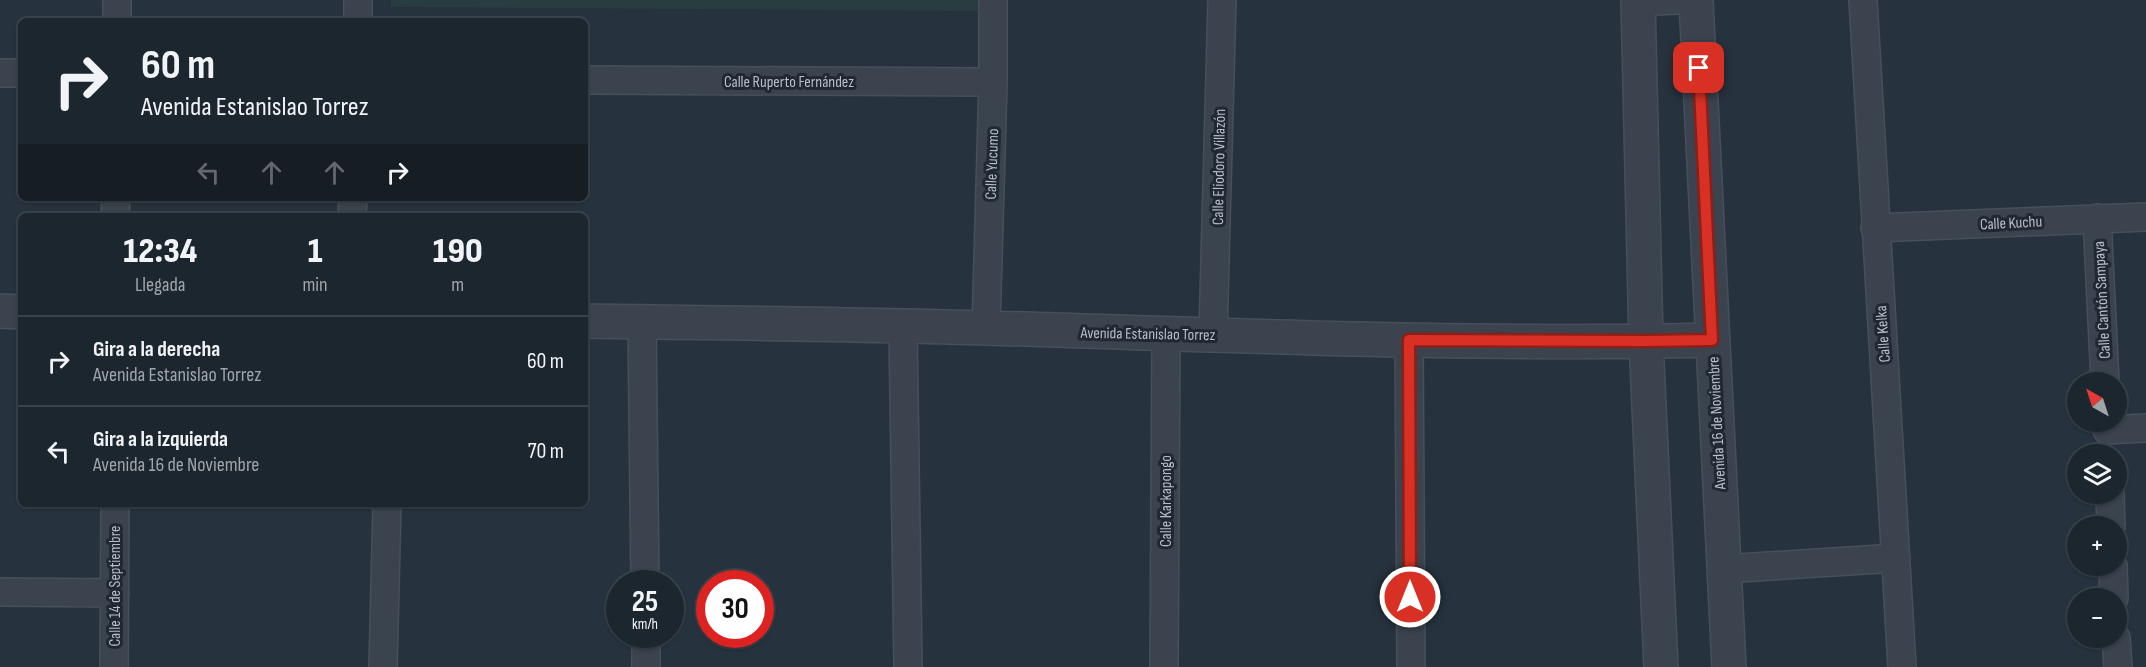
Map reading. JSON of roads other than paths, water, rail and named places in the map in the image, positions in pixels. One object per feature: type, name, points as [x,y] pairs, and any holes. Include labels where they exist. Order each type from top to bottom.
[{"type":"street","points":[[117,0],[117,18]]},
{"type":"street","points":[[358,0],[358,18]]},
{"type":"street","name":"Calle Yucumo","points":[[986,328],[993,0]]},
{"type":"street","name":"Calle Eliodoro Villazón","points":[[1214,335],[1222,0]]},
{"type":"street","points":[[1661,667],[1646,341],[1638,1],[1677,0]]},
{"type":"street","name":"Avenida 16 de Noviembre","points":[[1696,0],[1729,667]]},
{"type":"street","name":"Calle Kelka","points":[[1863,0],[1902,667]]},
{"type":"street","points":[[0,73],[18,73]]},
{"type":"street","name":"Calle Ruperto Fernández","points":[[588,81],[993,82]]},
{"type":"street","name":"Calle Kuchu","points":[[1875,228],[2146,217]]},
{"type":"street","name":"Calle Cantón Sampaya","points":[[2097,218],[2105,372]]},
{"type":"street","points":[[0,311],[18,312]]},
{"type":"street","name":"Avenida Estanislao Torrez","points":[[588,321],[986,328],[1166,335],[1409,340],[1712,340]]},
{"type":"street","points":[[642,322],[645,570]]},
{"type":"street","points":[[903,327],[908,667]]},
{"type":"street","name":"Calle Karkapongo","points":[[1164,667],[1166,335]]},
{"type":"street","points":[[1409,340],[1411,667]]},
{"type":"street","points":[[2107,435],[2146,428]]},
{"type":"street","name":"Calle 14 de Septiembre","points":[[114,667],[115,507]]},
{"type":"street","points":[[383,667],[387,507]]},
{"type":"street","points":[[1723,568],[1896,558]]},
{"type":"street","points":[[0,592],[115,592]]},
{"type":"street","points":[[646,648],[646,667]]},
{"type":"street","points":[[2117,648],[2118,667]]}]
